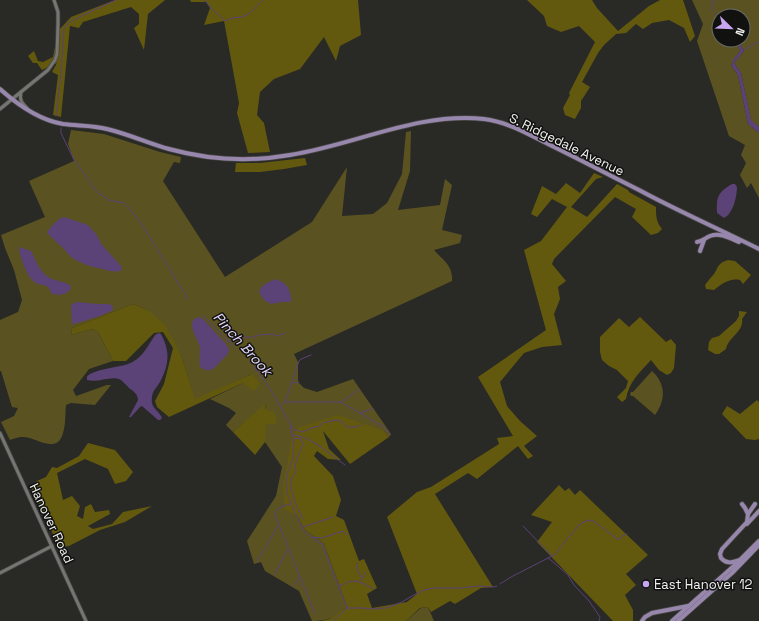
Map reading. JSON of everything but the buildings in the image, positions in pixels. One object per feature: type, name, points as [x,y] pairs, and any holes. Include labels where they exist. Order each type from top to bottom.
[{"type":"main road","name":"S. Ridgedale Avenue","points":[[0,89],[29,111],[38,116],[56,122],[105,128],[174,150],[229,159],[249,160],[303,153],[423,122],[462,119],[492,120],[514,127],[597,168],[649,196],[751,245]]},
{"type":"main road","points":[[697,242],[713,235],[722,235],[759,249]]},
{"type":"main road","points":[[700,251],[704,240]]},
{"type":"main road","points":[[742,504],[748,514]]},
{"type":"main road","points":[[740,560],[728,563],[721,558],[720,554],[724,547],[747,522],[748,514],[755,504]]},
{"type":"main road","points":[[739,531],[759,511]]},
{"type":"main road","points":[[678,621],[732,572],[758,543],[759,536]]},
{"type":"main road","points":[[672,621],[758,543]]},
{"type":"main road","points":[[642,621],[645,617],[652,613],[690,606]]},
{"type":"street","points":[[0,109],[48,70],[55,60],[57,54],[58,12],[54,0]]},
{"type":"street","points":[[21,92],[20,101],[29,111]]},
{"type":"street","name":"Hanover Road","points":[[0,434],[86,621]]},
{"type":"street","points":[[0,574],[52,546]]},
{"type":"shaded area","points":[[115,0],[165,0],[148,14],[144,50],[134,28],[139,24],[139,14],[131,7],[83,22],[79,28],[70,26],[61,117],[53,115],[58,75],[52,72],[57,63],[42,70],[37,63],[33,63],[28,56],[34,51],[38,61],[43,62],[53,57],[58,31],[71,17]]},
{"type":"shaded area","points":[[190,0],[358,0],[361,35],[340,46],[336,61],[324,37],[300,69],[274,79],[260,92],[257,115],[264,123],[270,152],[248,153],[237,113],[239,103],[224,21],[204,25],[210,8],[206,2],[191,2]]},
{"type":"shaded area","points":[[527,0],[592,0],[597,8],[618,31],[649,6],[660,0],[683,0],[695,36],[690,42],[684,28],[669,20],[652,23],[643,29],[636,24],[626,33],[616,34],[598,53],[582,82],[590,87],[581,101],[581,108],[575,119],[565,115],[563,108],[595,42],[579,26],[561,32],[547,26],[544,16]]},
{"type":"shaded area","points":[[692,0],[759,0],[759,127],[751,121],[741,73],[734,63],[744,51],[742,48],[751,48],[751,8],[711,8],[711,48],[739,48],[740,51],[731,65],[738,75],[748,124],[759,133],[759,198],[751,183],[747,188],[740,175],[746,163],[741,155],[745,145],[729,136],[697,41],[703,24]]},
{"type":"shaded area","points":[[739,48],[742,48],[744,51],[734,63],[741,73],[751,120],[759,127],[759,133],[748,124],[738,75],[731,65],[740,51]]},
{"type":"shaded area","points":[[71,130],[104,134],[160,152],[181,157],[180,163],[174,162],[163,181],[225,277],[312,222],[347,167],[342,216],[373,214],[387,203],[402,174],[406,132],[411,131],[410,171],[398,210],[440,205],[445,179],[452,185],[442,230],[462,235],[460,243],[434,250],[451,271],[452,281],[294,354],[298,362],[298,382],[304,388],[317,392],[353,379],[391,434],[389,437],[384,431],[297,428],[285,508],[298,517],[305,530],[324,543],[347,607],[331,618],[312,621],[299,591],[265,571],[261,562],[254,564],[247,541],[276,496],[282,467],[265,442],[266,404],[233,432],[226,425],[236,413],[210,399],[243,383],[252,374],[195,400],[181,355],[148,310],[133,304],[72,328],[71,335],[92,329],[98,332],[113,361],[89,369],[73,390],[76,396],[111,385],[95,405],[71,403],[66,405],[64,430],[60,440],[56,443],[45,443],[27,437],[10,440],[1,422],[14,416],[18,408],[12,407],[0,371],[0,320],[18,312],[22,300],[14,270],[1,235],[45,217],[29,181],[74,161],[68,144]]},
{"type":"shaded area","points":[[305,158],[307,165],[260,172],[235,172],[236,163],[260,163]]},
{"type":"shaded area","points":[[594,173],[603,177],[596,179],[571,207],[587,217],[617,184],[656,207],[657,221],[662,229],[658,233],[651,235],[632,217],[636,209],[615,197],[554,259],[552,264],[566,281],[558,287],[560,299],[554,314],[562,345],[542,347],[524,353],[500,382],[507,406],[520,421],[537,436],[524,446],[533,456],[528,459],[518,446],[477,479],[468,473],[435,494],[493,587],[481,588],[455,604],[450,601],[431,612],[428,607],[420,608],[406,621],[322,621],[329,619],[347,607],[324,543],[305,530],[298,517],[285,509],[283,488],[291,442],[297,428],[338,415],[384,431],[389,437],[350,464],[323,431],[329,449],[341,460],[328,459],[317,451],[314,456],[333,476],[341,500],[336,516],[344,520],[359,561],[364,559],[377,588],[367,594],[372,608],[407,602],[417,594],[387,517],[417,492],[431,487],[499,444],[497,438],[513,436],[478,377],[546,330],[524,250],[541,241],[567,207],[552,199],[537,217],[531,214],[542,186],[556,194],[566,183],[580,193]]},
{"type":"shaded area","points":[[732,184],[735,184],[737,187],[735,200],[730,213],[724,218],[717,213],[717,203],[721,192]]},
{"type":"shaded area","points":[[64,217],[88,225],[96,234],[102,245],[121,266],[122,270],[112,271],[95,267],[71,257],[50,237],[47,232],[57,221]]},
{"type":"shaded area","points":[[19,247],[31,251],[39,267],[48,277],[70,285],[71,288],[68,292],[55,295],[51,293],[48,287],[34,282],[24,266]]},
{"type":"shaded area","points":[[728,260],[735,261],[751,275],[743,284],[740,280],[732,280],[714,290],[706,289],[705,285],[719,265]]},
{"type":"shaded area","points":[[276,279],[288,287],[291,295],[291,302],[271,304],[264,300],[259,292],[260,289]]},
{"type":"shaded area","points":[[77,302],[112,305],[113,310],[100,316],[72,324],[71,306]]},
{"type":"shaded area","points":[[133,304],[148,310],[165,325],[181,355],[195,399],[252,374],[260,384],[254,391],[243,383],[169,417],[157,407],[155,401],[164,384],[173,348],[163,332],[154,333],[126,361],[113,361],[98,332],[92,329],[71,335],[72,328]]},
{"type":"shaded area","points":[[739,311],[747,312],[742,319],[741,327],[727,345],[726,349],[719,354],[715,354],[708,350],[709,342],[712,338],[719,336],[736,321],[739,316]]},
{"type":"shaded area","points":[[199,317],[203,319],[229,349],[226,356],[210,370],[200,367],[200,348],[192,326],[194,319]]},
{"type":"shaded area","points":[[640,317],[666,342],[671,339],[676,345],[674,368],[671,373],[667,375],[659,370],[651,360],[635,378],[629,388],[626,399],[622,402],[617,397],[626,388],[628,381],[617,370],[602,360],[600,352],[600,337],[619,318],[629,327]]},
{"type":"shaded area","points":[[159,333],[165,342],[168,358],[164,374],[153,393],[152,403],[162,418],[158,420],[142,406],[131,417],[129,417],[138,400],[134,392],[119,379],[111,378],[91,381],[87,380],[87,377],[94,372],[133,362],[147,348],[155,335]]},
{"type":"shaded area","points":[[652,371],[660,381],[663,392],[661,404],[655,415],[630,394]]},
{"type":"shaded area","points":[[757,400],[759,402],[759,439],[746,439],[722,414],[727,406],[740,414]]},
{"type":"shaded area","points":[[266,403],[265,410],[274,412],[277,420],[275,425],[266,423],[265,442],[255,455],[233,432]]},
{"type":"shaded area","points":[[88,443],[115,450],[133,472],[126,481],[115,484],[108,469],[85,459],[57,473],[63,500],[72,496],[80,506],[77,516],[83,519],[85,507],[91,504],[95,512],[109,510],[110,514],[88,526],[93,529],[112,524],[123,512],[152,506],[125,522],[100,530],[69,546],[59,547],[32,489],[37,481],[46,477],[52,467],[57,468],[79,456]]},
{"type":"shaded area","points":[[559,485],[565,491],[569,488],[575,495],[580,490],[648,555],[626,574],[636,585],[625,595],[633,610],[633,621],[613,621],[537,542],[552,522],[531,515]]},
{"type":"shaded area","points":[[428,607],[434,621],[406,621],[421,608]]},
{"type":"waterway","name":"Pinch Brook","points":[[56,116],[64,28],[70,22],[116,0]]},
{"type":"waterway","name":"Pinch Brook","points":[[205,0],[225,21],[232,18],[242,17],[250,13],[263,0]]},
{"type":"waterway","points":[[712,8],[712,2],[715,0]]},
{"type":"waterway","points":[[744,50],[759,42]]},
{"type":"waterway","points":[[733,61],[738,55]]},
{"type":"waterway","name":"Pinch Brook","points":[[61,128],[61,133],[75,162],[97,192],[109,200],[124,203],[128,207],[141,223],[188,299]]},
{"type":"waterway","name":"Pinch Brook","points":[[203,315],[234,347]]},
{"type":"waterway","points":[[228,341],[259,335],[273,334],[278,336],[285,333]]},
{"type":"waterway","points":[[285,402],[299,361],[311,355]]},
{"type":"waterway","name":"Pinch Brook","points":[[253,366],[267,384],[291,425],[290,429],[294,438],[293,459],[288,471],[286,485],[287,493],[304,531],[322,544],[347,608],[333,621]]},
{"type":"waterway","points":[[292,383],[299,382]]},
{"type":"waterway","points":[[341,402],[359,390]]},
{"type":"waterway","points":[[281,406],[285,402],[341,402],[384,427],[390,435]]},
{"type":"waterway","points":[[360,413],[373,409]]},
{"type":"waterway","points":[[291,426],[295,430],[303,432],[320,426],[323,423],[336,420],[341,421],[347,427],[361,425]]},
{"type":"waterway","points":[[293,435],[306,438],[313,442],[345,465]]},
{"type":"waterway","points":[[294,438],[301,439],[303,443],[295,464],[296,471],[290,484],[295,502],[303,519]]},
{"type":"waterway","points":[[290,504],[276,510],[275,515],[315,614]]},
{"type":"waterway","points":[[303,527],[333,517]]},
{"type":"waterway","points":[[500,584],[554,555],[580,524],[586,521],[590,520],[595,522],[617,539],[620,539],[622,536],[627,534]]},
{"type":"waterway","points":[[257,561],[278,526]]},
{"type":"waterway","points":[[523,526],[552,556]]},
{"type":"waterway","points":[[313,537],[322,538],[343,531],[347,535]]},
{"type":"waterway","points":[[274,575],[288,549]]},
{"type":"waterway","points":[[548,558],[568,575],[574,585],[589,601],[600,617],[599,621]]},
{"type":"waterway","points":[[357,563],[358,572],[362,578]]},
{"type":"waterway","points":[[360,581],[366,572]]},
{"type":"waterway","points":[[294,586],[300,577]]},
{"type":"waterway","points":[[338,585],[355,581],[373,589]]},
{"type":"waterway","points":[[347,608],[386,608],[402,602],[424,590],[434,588],[497,586]]},
{"type":"place","name":"East Hanover 12","points":[[646,584]]}]
